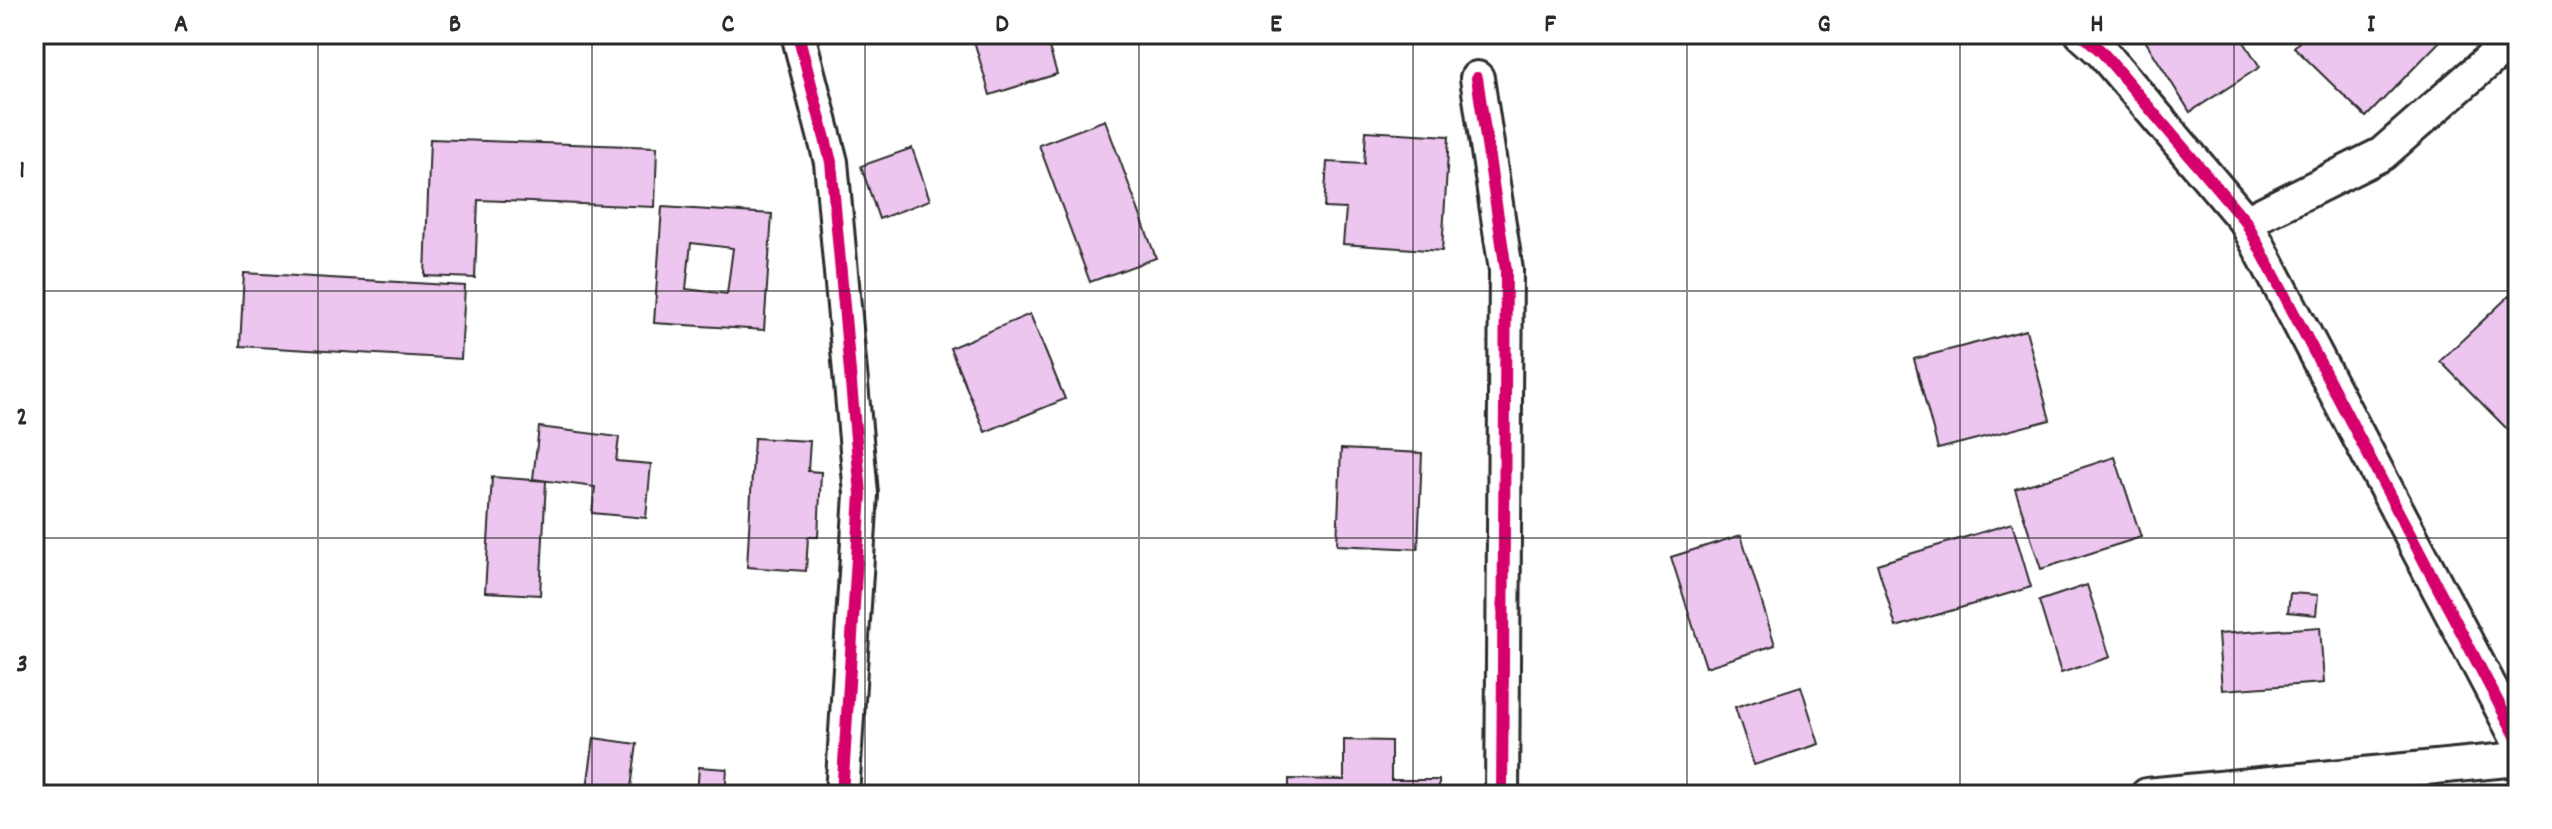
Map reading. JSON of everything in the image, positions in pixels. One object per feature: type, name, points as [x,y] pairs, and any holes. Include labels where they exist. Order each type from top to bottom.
[{"type":"street","points":[[798,34],[831,162],[861,494],[842,795]]},
{"type":"street","points":[[2082,34],[2102,52],[2246,222],[2518,740]]},
{"type":"street","points":[[2246,222],[2382,154],[2518,35]]},
{"type":"street","points":[[1477,78],[1506,270],[1502,795]]},
{"type":"street","points":[[2147,795],[2518,759]]},
{"type":"building","points":[[972,34],[1045,34],[1057,74],[990,95]]},
{"type":"building","points":[[2141,34],[2239,34],[2260,67],[2190,112]]},
{"type":"building","points":[[2307,34],[2447,34],[2366,117],[2294,47]]},
{"type":"building","points":[[1105,120],[1156,258],[1090,282],[1039,145]]},
{"type":"building","points":[[1366,131],[1449,136],[1442,251],[1343,244],[1346,209],[1324,208],[1327,162],[1364,164]]},
{"type":"building","points":[[430,139],[657,147],[655,207],[478,200],[475,278],[425,276]]},
{"type":"building","points":[[912,148],[930,200],[879,219],[861,166]]},
{"type":"building","points":[[662,207],[772,214],[764,330],[654,323]],"holes":[[[691,243],[733,248],[727,294],[686,289]]]},
{"type":"building","points":[[244,273],[465,286],[461,359],[240,346]]},
{"type":"building","points":[[2509,296],[2518,306],[2518,425],[2511,433],[2440,361]]},
{"type":"building","points":[[1030,314],[1065,399],[985,432],[950,348]]},
{"type":"building","points":[[2026,330],[2050,420],[1938,449],[1914,359]]},
{"type":"building","points":[[539,427],[619,437],[616,461],[651,464],[646,518],[592,513],[595,487],[533,479]]},
{"type":"building","points":[[754,438],[810,441],[808,471],[821,472],[818,537],[808,537],[806,571],[747,567]]},
{"type":"building","points":[[1341,449],[1422,453],[1418,549],[1337,545]]},
{"type":"building","points":[[2115,457],[2141,537],[2041,569],[2015,489]]},
{"type":"building","points":[[492,477],[546,481],[540,595],[485,592]]},
{"type":"building","points":[[2012,523],[2031,587],[1896,627],[1877,564]]},
{"type":"building","points":[[1741,535],[1775,645],[1706,667],[1671,557]]},
{"type":"building","points":[[2087,585],[2110,657],[2061,673],[2039,601]]},
{"type":"building","points":[[2290,593],[2318,595],[2316,615],[2288,612]]},
{"type":"building","points":[[2320,627],[2324,683],[2222,690],[2218,634]]},
{"type":"building","points":[[1801,686],[1819,744],[1754,765],[1735,707]]},
{"type":"building","points":[[594,738],[637,744],[630,795],[586,795]]},
{"type":"building","points":[[1344,740],[1391,741],[1391,780],[1439,780],[1439,795],[1289,795],[1289,779],[1344,780]]},
{"type":"building","points":[[699,767],[727,769],[725,795],[697,795]]},
{"type":"cycle path","points":[[798,34],[831,162],[861,494],[842,795]]},
{"type":"cycle path","points":[[2082,34],[2102,52],[2246,222],[2518,740]]},
{"type":"cycle path","points":[[1477,78],[1506,270],[1502,795]]}]
